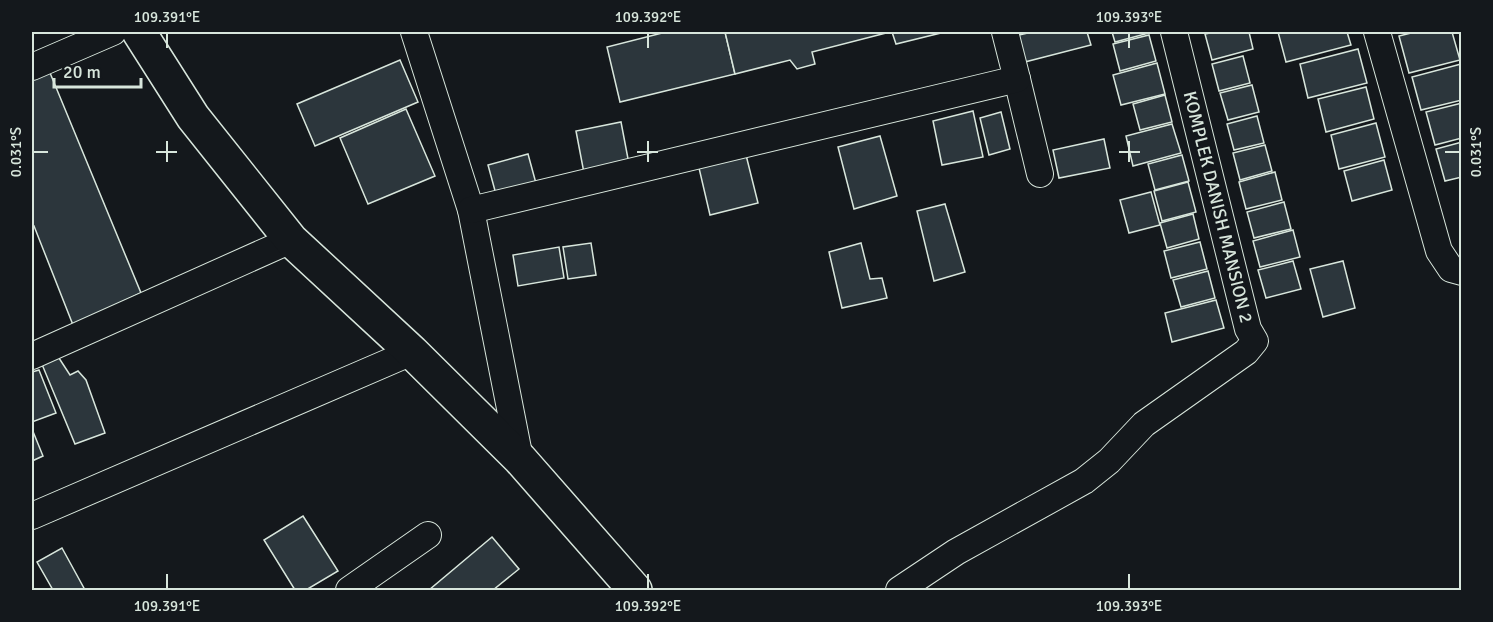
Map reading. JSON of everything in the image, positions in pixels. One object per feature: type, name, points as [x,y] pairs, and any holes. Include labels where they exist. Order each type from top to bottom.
[{"type":"main road","points":[[139,32],[193,117],[291,240],[412,352],[520,459],[635,591]]},
{"type":"street","points":[[32,67],[113,32]]},
{"type":"street","points":[[414,32],[471,210],[520,459]]},
{"type":"street","points":[[1005,32],[1040,174]]},
{"type":"street","name":"KOMPLEK DANISH MANSION 2","points":[[900,591],[956,552],[1084,481],[1109,461],[1144,424],[1246,352],[1255,341],[1248,329],[1174,32]]},
{"type":"street","points":[[1377,32],[1439,251],[1451,269],[1461,272]]},
{"type":"street","points":[[471,210],[1017,79]]},
{"type":"street","points":[[32,356],[291,240]]},
{"type":"street","points":[[32,516],[412,352]]},
{"type":"street","points":[[349,591],[428,535]]},
{"type":"building","points":[[666,32],[725,32],[735,74],[620,102],[607,47]]},
{"type":"building","points":[[725,32],[890,32],[812,52],[815,64],[797,69],[790,60],[735,74]]},
{"type":"building","points":[[892,32],[945,32],[896,44]]},
{"type":"building","points":[[1032,32],[1087,32],[1091,45],[1017,64],[1010,37]]},
{"type":"building","points":[[1112,32],[1149,32],[1149,33],[1115,42]]},
{"type":"building","points":[[1249,32],[1253,49],[1212,60],[1205,34]]},
{"type":"building","points":[[1278,32],[1347,32],[1351,45],[1286,62]]},
{"type":"building","points":[[1415,32],[1452,32],[1460,60],[1409,73],[1399,36]]},
{"type":"building","points":[[1149,35],[1156,61],[1120,71],[1113,44]]},
{"type":"building","points":[[1358,49],[1367,83],[1308,98],[1300,64]]},
{"type":"building","points":[[1243,56],[1250,83],[1219,91],[1212,64]]},
{"type":"building","points":[[400,60],[418,102],[315,146],[297,104]]},
{"type":"building","points":[[1157,63],[1165,94],[1121,105],[1113,75]]},
{"type":"building","points":[[1461,64],[1462,100],[1421,110],[1412,77]]},
{"type":"building","points":[[48,68],[141,293],[73,325],[34,226],[32,227],[32,75]]},
{"type":"building","points":[[1252,85],[1259,112],[1228,120],[1220,93]]},
{"type":"building","points":[[1366,87],[1374,119],[1326,132],[1318,99]]},
{"type":"building","points":[[1165,95],[1172,122],[1140,130],[1133,104]]},
{"type":"building","points":[[1462,103],[1462,138],[1435,145],[1426,112]]},
{"type":"building","points":[[406,109],[435,176],[368,204],[340,138]]},
{"type":"building","points":[[973,111],[983,157],[942,165],[933,121]]},
{"type":"building","points":[[1001,112],[1010,149],[989,155],[980,118]]},
{"type":"building","points":[[1257,116],[1264,143],[1234,150],[1227,124]]},
{"type":"building","points":[[621,122],[629,164],[584,173],[576,131]]},
{"type":"building","points":[[1376,123],[1385,157],[1339,169],[1331,135]]},
{"type":"building","points":[[1172,124],[1181,153],[1133,166],[1126,136]]},
{"type":"building","points":[[880,136],[897,196],[854,209],[838,147]]},
{"type":"building","points":[[1104,139],[1110,168],[1059,178],[1053,150]]},
{"type":"building","points":[[1462,142],[1462,177],[1445,181],[1436,149]]},
{"type":"building","points":[[1265,145],[1272,171],[1240,180],[1233,153]]},
{"type":"building","points":[[528,154],[537,187],[497,198],[488,165]]},
{"type":"building","points":[[746,155],[758,203],[710,215],[699,168]]},
{"type":"building","points":[[1182,155],[1189,181],[1155,190],[1148,164]]},
{"type":"building","points":[[1384,160],[1392,190],[1352,201],[1344,171]]},
{"type":"building","points":[[1275,172],[1282,200],[1246,209],[1239,182]]},
{"type":"building","points":[[1188,182],[1196,212],[1162,221],[1154,191]]},
{"type":"building","points":[[1151,192],[1160,225],[1129,233],[1120,200]]},
{"type":"building","points":[[1284,202],[1291,229],[1254,238],[1247,212]]},
{"type":"building","points":[[945,204],[965,272],[934,281],[917,211]]},
{"type":"building","points":[[1193,214],[1199,239],[1167,248],[1160,223]]},
{"type":"building","points":[[1293,230],[1300,257],[1260,267],[1253,241]]},
{"type":"building","points":[[1200,242],[1207,269],[1171,278],[1164,251]]},
{"type":"building","points":[[591,243],[596,275],[568,279],[563,247]]},
{"type":"building","points":[[861,243],[870,279],[882,278],[887,298],[842,308],[829,252]]},
{"type":"building","points":[[559,247],[564,278],[518,286],[513,255]]},
{"type":"building","points":[[1293,261],[1301,289],[1266,298],[1258,270]]},
{"type":"building","points":[[1343,261],[1355,308],[1323,317],[1310,269]]},
{"type":"building","points":[[1208,271],[1215,298],[1181,307],[1173,280]]},
{"type":"building","points":[[1216,300],[1224,328],[1172,342],[1165,313]]},
{"type":"building","points":[[57,355],[70,375],[78,371],[86,380],[105,433],[75,444],[41,362]]},
{"type":"building","points":[[39,370],[56,413],[32,422],[32,372]]},
{"type":"building","points":[[32,429],[43,456],[32,461]]},
{"type":"building","points":[[303,516],[338,571],[306,590],[295,590],[264,540]]},
{"type":"building","points":[[492,537],[519,569],[493,590],[429,590]]},
{"type":"building","points":[[62,548],[85,590],[53,590],[37,562]]}]
